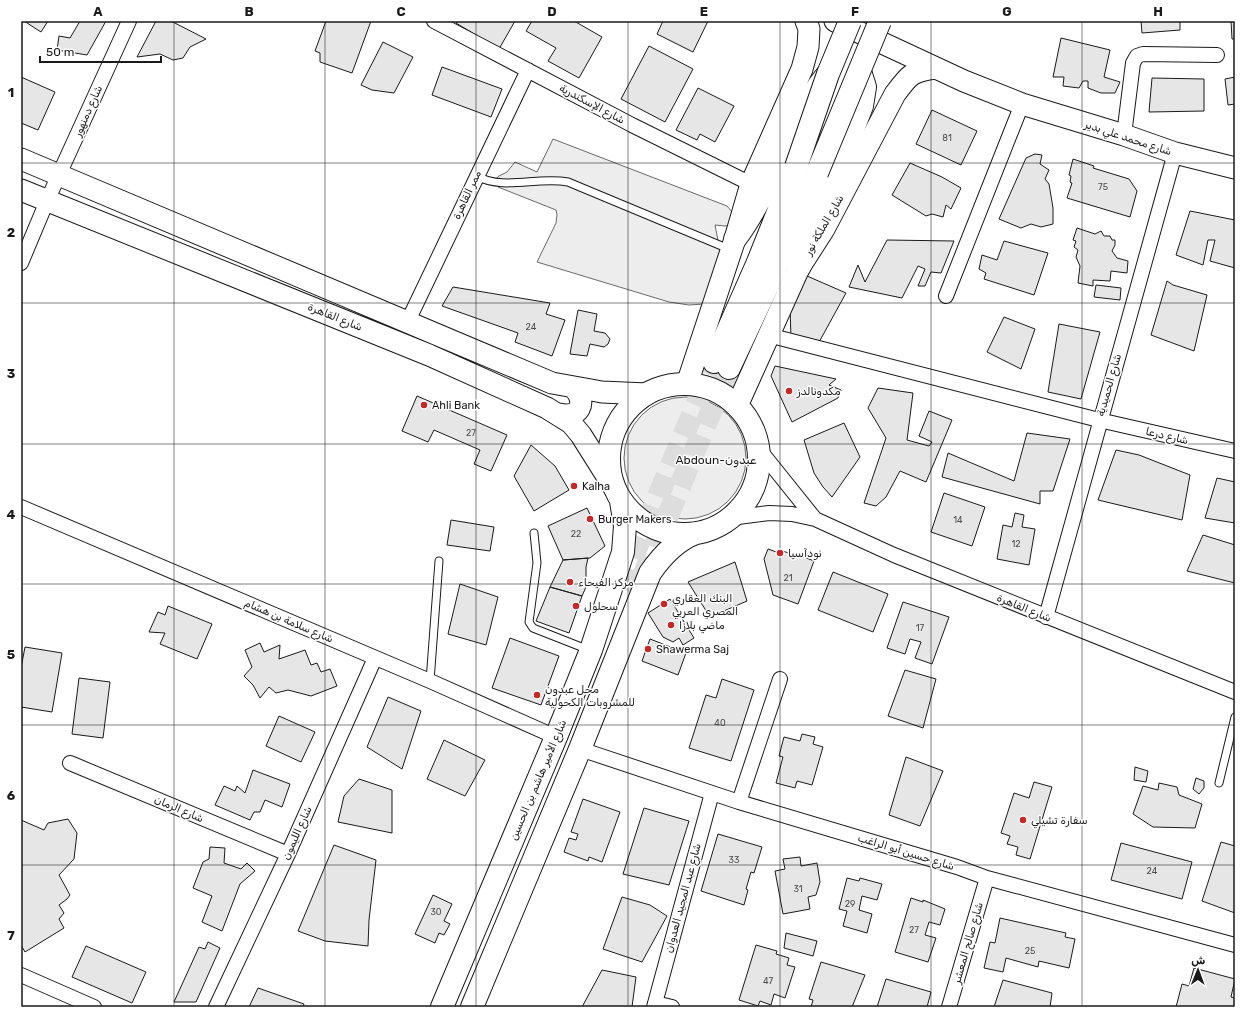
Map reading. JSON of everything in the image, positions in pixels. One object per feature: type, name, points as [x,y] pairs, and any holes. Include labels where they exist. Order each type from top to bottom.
[{"type":"highway","points":[[850,21],[828,74],[796,167],[758,262],[721,365],[776,268],[880,21]]},
{"type":"highway","points":[[799,268],[864,101],[865,87],[860,70]]},
{"type":"highway","points":[[733,244],[757,207],[806,102],[828,74]]},
{"type":"highway","name":"شارع الأمير هاشم بن الحسين","points":[[442,1007],[556,738],[591,650],[623,552],[625,526],[618,495],[609,468],[610,446],[616,425],[629,407],[647,394],[673,385],[687,384],[706,387],[722,395],[737,406],[751,425],[758,448],[759,468],[754,487],[744,504],[730,518],[714,528],[696,533]]},
{"type":"highway","points":[[618,495],[636,516],[654,528],[674,533],[696,533]]},
{"type":"highway","points":[[472,1007],[580,749],[650,573],[663,556],[688,536],[696,533]]},
{"type":"main road","points":[[687,384],[751,184],[802,69],[808,47],[809,30],[806,21]]},
{"type":"main road","name":"شارع محمد علي بدير","points":[[835,21],[935,68],[1022,104],[1124,135],[1175,153],[1235,168]]},
{"type":"main road","name":"شارع الملكة نور","points":[[737,406],[799,268],[824,229],[894,94],[907,78],[918,70],[935,68]]},
{"type":"main road","points":[[21,159],[552,383],[602,392],[647,394]]},
{"type":"main road","name":"شارع القاهرة","points":[[21,190],[429,355],[559,414],[571,423],[581,435],[618,495]]},
{"type":"main road","points":[[559,414],[568,416],[576,413],[580,409],[581,400],[574,388]]},
{"type":"street","name":"شارع دمنهور","points":[[21,263],[47,201],[60,176],[129,21]]},
{"type":"street","name":"شارع الإسكندرية","points":[[434,21],[632,125],[751,184]]},
{"type":"street","points":[[1124,135],[1133,63],[1137,56],[1144,54],[1217,55]]},
{"type":"street","name":"ممر القاهرة","points":[[408,321],[528,70]]},
{"type":"street","points":[[946,296],[1022,104]]},
{"type":"street","name":"شارع الحميدية","points":[[1046,617],[1099,420],[1175,153]]},
{"type":"street","name":"شارع درعا","points":[[768,335],[1099,420],[1235,451]]},
{"type":"street","name":"شارع القاهرة","points":[[758,448],[815,519]]},
{"type":"street","name":"شارع سلامة بن هشام","points":[[21,507],[430,681],[556,738]]},
{"type":"street","name":"شارع القاهرة","points":[[730,518],[768,513],[792,514],[815,519],[894,555],[1235,692]]},
{"type":"street","name":"شارع الليمون","points":[[216,1007],[288,854],[375,658]]},
{"type":"street","points":[[739,802],[780,679]]},
{"type":"street","name":"شارع حسين أبو الراغب","points":[[580,749],[712,794],[957,867],[987,878],[1235,945]]},
{"type":"street","name":"شارع الرمان","points":[[70,763],[288,854]]},
{"type":"street","name":"شارع عبد المجيد العدوان","points":[[672,1007],[654,1005],[712,794]]},
{"type":"street","name":"شارع صالح المعشر","points":[[949,1007],[987,878]]},
{"type":"street","points":[[21,975],[94,1007]]},
{"type":"lane","points":[[476,176],[485,181],[504,183],[553,180],[568,182],[733,244]]},
{"type":"lane","points":[[534,533],[536,563],[529,622],[533,628],[591,650]]},
{"type":"lane","points":[[430,681],[439,561]]},
{"type":"lane","points":[[1219,782],[1235,717]]},
{"type":"shaded area","points":[[553,139],[727,206],[733,213],[731,225],[715,225],[720,250],[704,304],[689,305],[669,302],[537,262],[556,223],[556,210],[498,187],[511,184],[492,182],[507,172],[515,162],[537,172]]},
{"type":"shaded area","points":[[685,397],[697,398],[708,402],[719,407],[728,415],[736,424],[741,435],[745,446],[745,470],[741,481],[736,492],[728,501],[719,509],[708,514],[697,518],[685,519],[673,518],[662,514],[651,509],[642,501],[634,492],[629,481],[625,470],[624,458],[625,446],[629,435],[634,424],[642,415],[651,407],[662,402],[673,398]]},
{"type":"building","points":[[24,21],[48,21],[41,32]]},
{"type":"building","points":[[80,21],[106,21],[87,55],[57,50],[59,36],[70,38]]},
{"type":"building","points":[[156,21],[171,21],[206,39],[190,47],[183,58],[173,60],[160,54],[137,57]]},
{"type":"building","points":[[326,21],[371,21],[352,73],[320,62],[320,53],[315,51]]},
{"type":"building","points":[[458,21],[515,21],[499,49],[456,23]]},
{"type":"building","points":[[532,21],[574,21],[602,37],[579,78],[548,61],[556,48],[526,31]]},
{"type":"building","points":[[663,21],[708,21],[693,52],[657,34]]},
{"type":"building","points":[[1141,21],[1180,21],[1180,30],[1142,33]]},
{"type":"building","points":[[1231,21],[1235,21],[1235,39],[1232,39]]},
{"type":"building","points":[[1061,38],[1110,50],[1104,77],[1120,82],[1115,93],[1101,93],[1088,88],[1088,81],[1083,81],[1079,88],[1063,86],[1064,77],[1053,77]]},
{"type":"building","points":[[383,42],[413,57],[394,93],[372,90],[361,85]]},
{"type":"building","points":[[649,46],[693,69],[665,122],[621,99]]},
{"type":"building","points":[[442,67],[502,89],[491,117],[432,95]]},
{"type":"building","points":[[21,77],[55,92],[38,130],[21,123]]},
{"type":"building","points":[[1235,77],[1235,104],[1228,105],[1225,79]]},
{"type":"building","points":[[1152,78],[1204,79],[1204,111],[1149,112]]},
{"type":"building","points":[[698,88],[734,106],[715,142],[700,134],[697,140],[676,130]]},
{"type":"building","points":[[932,110],[977,131],[961,165],[916,144]]},
{"type":"building","points":[[1035,154],[1042,155],[1040,164],[1049,170],[1045,179],[1049,184],[1053,208],[1053,224],[1041,227],[1031,224],[1021,228],[999,219],[1026,158]]},
{"type":"building","points":[[1073,159],[1094,166],[1093,168],[1129,179],[1137,191],[1130,217],[1067,198],[1072,183],[1070,182],[1071,176],[1069,175]]},
{"type":"building","points":[[910,163],[942,177],[961,188],[951,209],[946,205],[943,217],[932,214],[926,216],[892,195]]},
{"type":"building","points":[[1190,211],[1235,220],[1235,268],[1210,261],[1215,240],[1208,240],[1203,265],[1176,255]]},
{"type":"building","points":[[1077,228],[1095,234],[1101,231],[1104,236],[1110,236],[1112,240],[1115,240],[1115,245],[1112,251],[1117,258],[1128,261],[1127,273],[1111,271],[1110,281],[1093,280],[1093,286],[1078,283],[1080,266],[1076,257],[1078,250],[1074,247],[1076,241],[1073,240]]},
{"type":"building","points":[[887,240],[954,241],[941,273],[931,272],[925,286],[918,286],[925,269],[918,266],[902,298],[849,287],[858,265],[865,282]]},
{"type":"building","points":[[1004,241],[1048,253],[1034,295],[984,279],[986,273],[979,269],[982,255],[997,260]]},
{"type":"building","points":[[807,276],[846,293],[818,344],[791,338],[790,307]]},
{"type":"building","points":[[1167,281],[1173,285],[1207,295],[1194,351],[1151,335]]},
{"type":"building","points":[[1096,285],[1121,288],[1120,300],[1094,297]]},
{"type":"building","points":[[453,287],[550,303],[546,314],[565,320],[552,356],[515,342],[518,333],[442,306]]},
{"type":"building","points":[[578,310],[597,314],[594,331],[605,333],[610,339],[608,344],[604,347],[590,344],[587,356],[570,354]]},
{"type":"building","points":[[1004,317],[1035,329],[1021,369],[987,352]]},
{"type":"building","points":[[1059,324],[1100,332],[1081,399],[1048,392]]},
{"type":"building","points":[[775,366],[836,379],[829,385],[841,390],[838,398],[792,422],[771,376]]},
{"type":"building","points":[[878,388],[913,393],[907,440],[929,446],[932,442],[919,436],[929,411],[952,420],[926,482],[900,471],[886,497],[876,506],[864,503],[886,438],[868,408]]},
{"type":"building","points":[[417,396],[507,435],[491,471],[474,464],[480,450],[434,430],[428,442],[402,431]]},
{"type":"building","points":[[844,423],[860,457],[832,497],[814,473],[804,440]]},
{"type":"building","points":[[1027,433],[1070,439],[1053,491],[1040,491],[1040,504],[942,477],[948,453],[1014,481]]},
{"type":"building","points":[[531,445],[555,466],[569,490],[534,511],[514,476]]},
{"type":"building","points":[[1116,450],[1139,455],[1190,475],[1182,520],[1098,500]]},
{"type":"building","points":[[1217,478],[1235,482],[1235,523],[1205,518]]},
{"type":"building","points":[[944,493],[985,507],[972,546],[931,532]]},
{"type":"building","points":[[587,508],[605,546],[590,558],[563,560],[548,526]]},
{"type":"building","points":[[1015,513],[1024,515],[1022,527],[1035,529],[1029,565],[997,559],[1003,525],[1012,527]]},
{"type":"building","points":[[451,520],[494,527],[490,551],[447,545]]},
{"type":"building","points":[[1203,535],[1235,545],[1235,583],[1187,571]]},
{"type":"building","points":[[768,549],[782,554],[783,551],[799,557],[799,555],[814,561],[798,604],[773,595],[764,559]]},
{"type":"building","name":"مركز الفيحاء","points":[[588,558],[586,567],[586,587],[582,596],[550,587],[563,560]]},
{"type":"building","points":[[735,562],[747,601],[710,617],[688,582]]},
{"type":"building","points":[[833,572],[888,594],[873,632],[818,610]]},
{"type":"building","points":[[460,584],[498,597],[486,645],[448,634]]},
{"type":"building","points":[[550,587],[582,596],[569,633],[536,621]]},
{"type":"building","name":"ماضي بلازا","points":[[670,599],[694,638],[683,645],[679,638],[673,642],[663,637],[648,613]]},
{"type":"building","points":[[903,602],[949,617],[932,664],[915,658],[921,642],[910,639],[905,654],[887,648]]},
{"type":"building","points":[[168,606],[212,624],[197,659],[160,644],[165,633],[149,632],[158,612],[165,615]]},
{"type":"building","points":[[510,638],[559,656],[541,705],[492,688]]},
{"type":"building","name":"ماضي بلازا","points":[[650,639],[686,653],[678,675],[642,661]]},
{"type":"building","points":[[260,643],[264,652],[280,645],[279,659],[305,650],[311,665],[317,663],[321,672],[330,669],[337,686],[311,696],[288,690],[276,693],[269,687],[260,698],[253,685],[244,676],[252,667],[245,650]]},
{"type":"building","points":[[25,647],[62,653],[52,712],[21,707],[21,668]]},
{"type":"building","points":[[905,670],[936,679],[923,728],[888,716]]},
{"type":"building","points":[[79,678],[110,682],[103,738],[72,734]]},
{"type":"building","points":[[722,679],[754,690],[731,761],[689,748],[706,695],[716,698]]},
{"type":"building","points":[[388,697],[421,711],[402,769],[367,747]]},
{"type":"building","points":[[279,716],[315,732],[301,762],[266,746]]},
{"type":"building","points":[[802,734],[815,737],[813,744],[823,747],[812,785],[797,781],[795,788],[776,783],[783,757],[779,756],[784,737],[800,741]]},
{"type":"building","points":[[444,740],[485,760],[465,796],[427,779]]},
{"type":"building","points":[[906,757],[943,771],[920,826],[889,815]]},
{"type":"building","points":[[1135,767],[1148,771],[1146,782],[1134,780]]},
{"type":"building","points":[[253,770],[290,784],[282,807],[265,800],[260,812],[254,812],[250,820],[215,805],[224,786],[235,791],[237,786],[245,793]]},
{"type":"building","points":[[1196,778],[1204,781],[1204,788],[1199,794],[1193,789]]},
{"type":"building","points":[[359,779],[392,790],[392,833],[338,822],[344,796]]},
{"type":"building","points":[[1034,782],[1052,787],[1030,859],[1016,855],[1018,847],[1007,844],[1010,836],[1001,833],[1014,793],[1029,798]]},
{"type":"building","points":[[1159,783],[1177,787],[1179,795],[1202,804],[1195,828],[1153,827],[1133,814],[1143,786],[1158,790]]},
{"type":"building","points":[[583,799],[620,812],[602,862],[589,857],[588,861],[564,852],[569,838],[576,840],[578,834],[571,832]]},
{"type":"building","points":[[644,808],[689,821],[669,885],[623,874]]},
{"type":"building","points":[[68,819],[77,833],[74,859],[59,875],[70,895],[59,905],[64,913],[59,919],[64,928],[25,952],[21,945],[21,820],[44,830],[48,823]]},
{"type":"building","points":[[718,834],[762,847],[754,873],[751,872],[746,889],[748,890],[744,905],[701,891]]},
{"type":"building","points":[[1221,842],[1235,846],[1235,913],[1202,901]]},
{"type":"building","points":[[1121,843],[1192,862],[1182,899],[1111,880]]},
{"type":"building","points":[[334,845],[376,860],[369,920],[368,946],[325,941],[298,931]]},
{"type":"building","points":[[210,847],[225,848],[224,863],[241,869],[247,863],[255,871],[240,884],[222,931],[202,922],[212,896],[193,888],[203,862],[209,859]]},
{"type":"building","points":[[800,857],[801,866],[817,863],[820,882],[816,895],[808,897],[810,909],[783,914],[775,871],[785,869],[783,859]]},
{"type":"building","points":[[847,878],[859,881],[860,878],[882,884],[877,900],[862,896],[859,910],[872,914],[867,933],[843,926],[847,911],[839,909]]},
{"type":"building","points":[[433,895],[452,904],[444,921],[450,924],[444,935],[439,933],[435,943],[415,934]]},
{"type":"building","points":[[622,897],[650,905],[667,916],[642,962],[603,949]]},
{"type":"building","points":[[911,898],[923,902],[923,900],[945,909],[940,925],[929,922],[925,935],[936,938],[928,962],[895,952]]},
{"type":"building","points":[[1000,918],[1066,933],[1065,937],[1075,939],[1069,968],[1039,961],[1038,967],[1006,958],[1003,972],[984,968],[990,942],[995,943]]},
{"type":"building","points":[[786,933],[817,941],[813,956],[784,948]]},
{"type":"building","points":[[208,942],[220,948],[196,1002],[174,1002],[199,947],[205,949]]},
{"type":"building","points":[[756,945],[777,951],[776,954],[789,958],[787,965],[795,967],[785,998],[774,994],[771,1005],[760,1001],[758,1006],[739,1000]]},
{"type":"building","points":[[86,946],[146,972],[132,1003],[72,977]]},
{"type":"building","points":[[821,962],[865,975],[852,1007],[811,1007],[813,1000],[809,999]]},
{"type":"building","points":[[1194,968],[1235,979],[1231,997],[1235,998],[1234,1007],[1176,1007],[1182,984],[1189,986]]},
{"type":"building","points":[[602,970],[636,977],[632,1007],[582,1007]]},
{"type":"building","points":[[886,979],[931,992],[927,1007],[877,1007]]},
{"type":"building","points":[[1003,980],[1052,993],[1050,1007],[994,1007]]},
{"type":"building","points":[[258,988],[304,1004],[303,1007],[249,1007]]},
{"type":"tunnel","points":[[620,588],[714,362]]},
{"type":"tunnel","points":[[642,578],[729,368]]},
{"type":"place","name":"مكدونالدز","points":[[789,391]]},
{"type":"place","name":"Ahli Bank","points":[[424,405]]},
{"type":"place","name":"Kalha","points":[[574,486]]},
{"type":"place","name":"Burger Makers","points":[[590,519]]},
{"type":"place","name":"نودآسيا","points":[[780,553]]},
{"type":"place","name":"مركز الفيحاء","points":[[570,582]]},
{"type":"place","name":"البنك العقاري المصري العربي","points":[[664,604]]},
{"type":"place","name":"سحلول","points":[[576,606]]},
{"type":"place","name":"ماضي بلازا","points":[[671,625]]},
{"type":"place","name":"Shawerma Saj","points":[[648,649]]},
{"type":"place","name":"محل عبدون للمشروبات الكحولية","points":[[537,695]]},
{"type":"place","name":"سفارة تشيلي","points":[[1023,820]]},
{"type":"district","name":"Abdoun-عبدون","points":[[716,460]]}]
